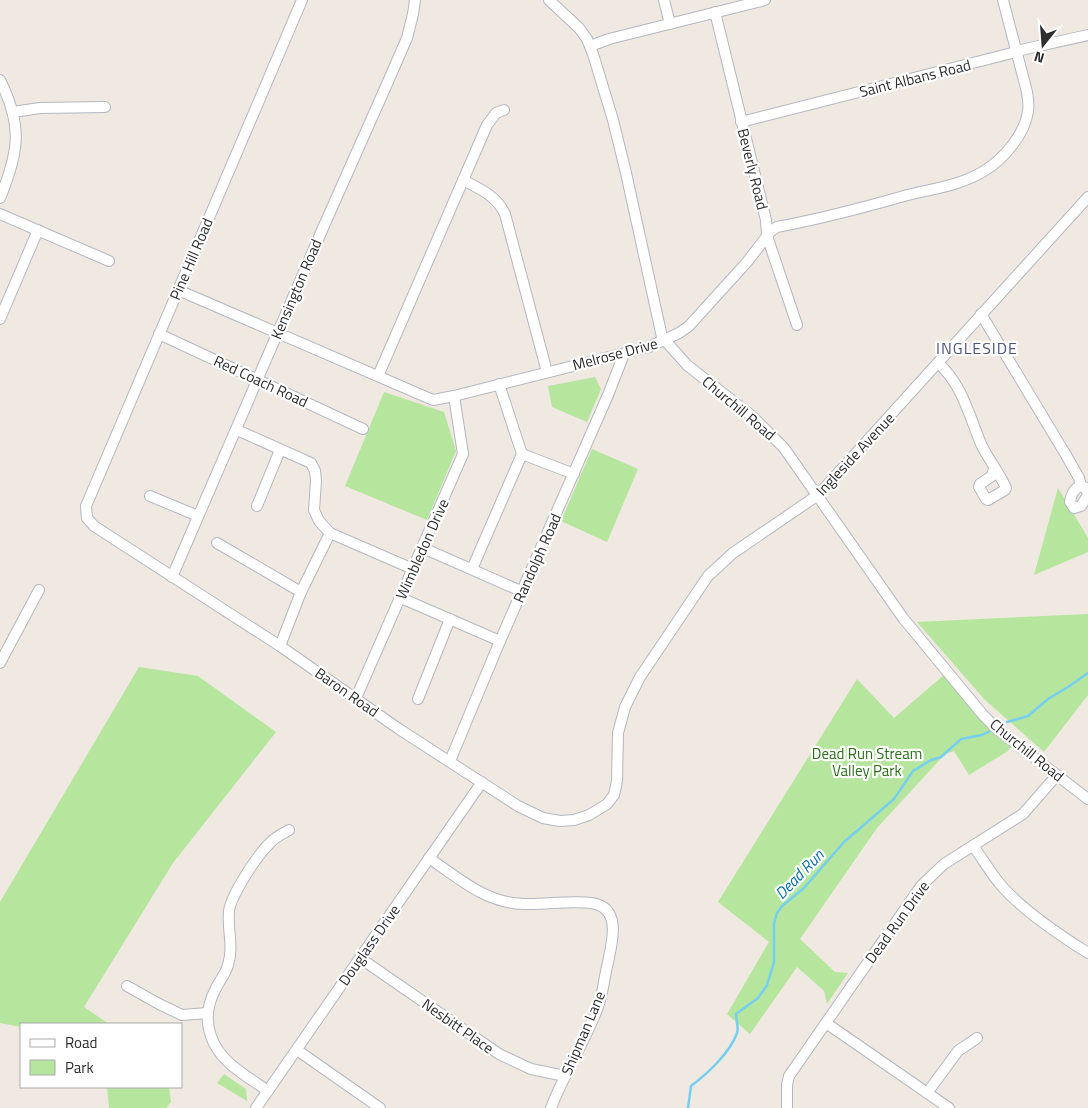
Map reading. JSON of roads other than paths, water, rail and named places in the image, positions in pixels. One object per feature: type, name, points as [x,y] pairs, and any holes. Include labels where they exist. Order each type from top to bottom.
[{"type":"street","name":"Pine Hill Road","points":[[87,518],[86,506],[302,0]]},
{"type":"street","name":"Kensington Road","points":[[172,577],[406,38],[414,14],[415,0]]},
{"type":"street","name":"Churchill Road","points":[[548,0],[574,23],[590,46],[613,120],[659,329],[664,341],[687,365],[769,431],[784,448],[903,618],[983,715],[998,730],[1088,798]]},
{"type":"street","points":[[664,0],[670,24]]},
{"type":"street","points":[[590,46],[609,39],[765,0]]},
{"type":"street","points":[[1003,0],[1016,52]]},
{"type":"street","name":"Beverly Road","points":[[715,12],[766,220],[767,236],[797,325]]},
{"type":"street","name":"Saint Albans Road","points":[[741,122],[1021,50],[1088,35]]},
{"type":"street","name":"Melrose Drive","points":[[178,290],[433,400],[624,354],[664,341],[689,326],[777,227],[850,211],[956,183],[976,176],[990,168],[1014,142],[1026,120],[1029,106],[1027,92],[1016,52]]},
{"type":"street","points":[[0,80],[9,99],[16,126],[15,157],[0,198]]},
{"type":"street","points":[[13,112],[40,108],[105,107]]},
{"type":"street","points":[[378,376],[490,120],[496,113],[504,110]]},
{"type":"street","points":[[463,180],[487,192],[495,199],[505,214],[547,372]]},
{"type":"street","name":"Ingleside Avenue","points":[[614,795],[618,776],[618,733],[625,707],[640,677],[708,576],[733,554],[818,495],[1088,197]]},
{"type":"street","points":[[0,214],[109,260]]},
{"type":"street","points":[[0,319],[38,230]]},
{"type":"street","points":[[981,314],[1066,455],[1079,478],[1081,486]]},
{"type":"street","name":"Red Coach Road","points":[[159,334],[363,429]]},
{"type":"street","name":"Randolph Road","points":[[450,761],[624,354]]},
{"type":"street","points":[[938,363],[953,378],[994,468]]},
{"type":"street","points":[[472,569],[522,454],[499,384]]},
{"type":"street","name":"Wimbledon Drive","points":[[356,698],[464,454],[454,396]]},
{"type":"street","points":[[236,430],[311,463],[315,471],[316,481],[314,510],[319,521],[330,533],[413,569]]},
{"type":"street","points":[[257,506],[280,450]]},
{"type":"street","points":[[522,454],[574,474]]},
{"type":"street","points":[[150,496],[198,516]]},
{"type":"street","name":"Baron Road","points":[[87,518],[94,526],[280,646],[399,729],[535,815],[560,821],[574,820],[589,815],[607,804],[614,795]]},
{"type":"street","points":[[280,646],[301,592],[330,533]]},
{"type":"street","points":[[217,543],[301,592]]},
{"type":"street","points":[[422,548],[523,592]]},
{"type":"street","points":[[0,663],[39,590]]},
{"type":"street","points":[[401,598],[500,641]]},
{"type":"street","points":[[418,699],[450,620]]},
{"type":"street","name":"Dead Run Drive","points":[[787,1108],[789,1076],[921,886],[944,864],[1023,814],[1058,775]]},
{"type":"street","name":"Douglass Drive","points":[[256,1108],[482,782]]},
{"type":"street","points":[[268,1091],[222,1057],[211,1036],[208,1013],[210,1002],[228,967],[232,944],[229,912],[236,891],[266,847],[279,835],[289,830]]},
{"type":"street","points":[[973,846],[1000,884],[1012,896],[1088,953]]},
{"type":"street","name":"Shipman Lane","points":[[429,858],[481,893],[494,899],[522,904],[591,902],[604,908],[609,913],[614,927],[598,1006],[551,1108]]},
{"type":"street","name":"Nesbitt Place","points":[[360,958],[499,1054],[531,1069],[565,1076]]},
{"type":"street","points":[[127,986],[182,1015],[208,1013]]},
{"type":"street","points":[[826,1023],[949,1108]]},
{"type":"street","points":[[927,1093],[958,1051],[978,1038]]},
{"type":"street","points":[[297,1050],[380,1108]]},
{"type":"waterway","name":"Dead Run","points":[[1007,722],[1028,716],[1048,699],[1088,673]]},
{"type":"waterway","name":"Dead Run","points":[[688,1108],[691,1086],[717,1062],[734,1041],[738,1031],[736,1014],[758,998],[767,985],[774,962],[774,923],[777,913],[782,906],[804,888],[844,842],[894,799],[913,771],[931,760],[941,757],[961,739],[982,735],[990,731]]},
{"type":"district","name":"INGLESIDE","points":[[977,348]]},
{"type":"park label","name":"Dead Run Stream Valley Park","points":[[867,762]]}]
